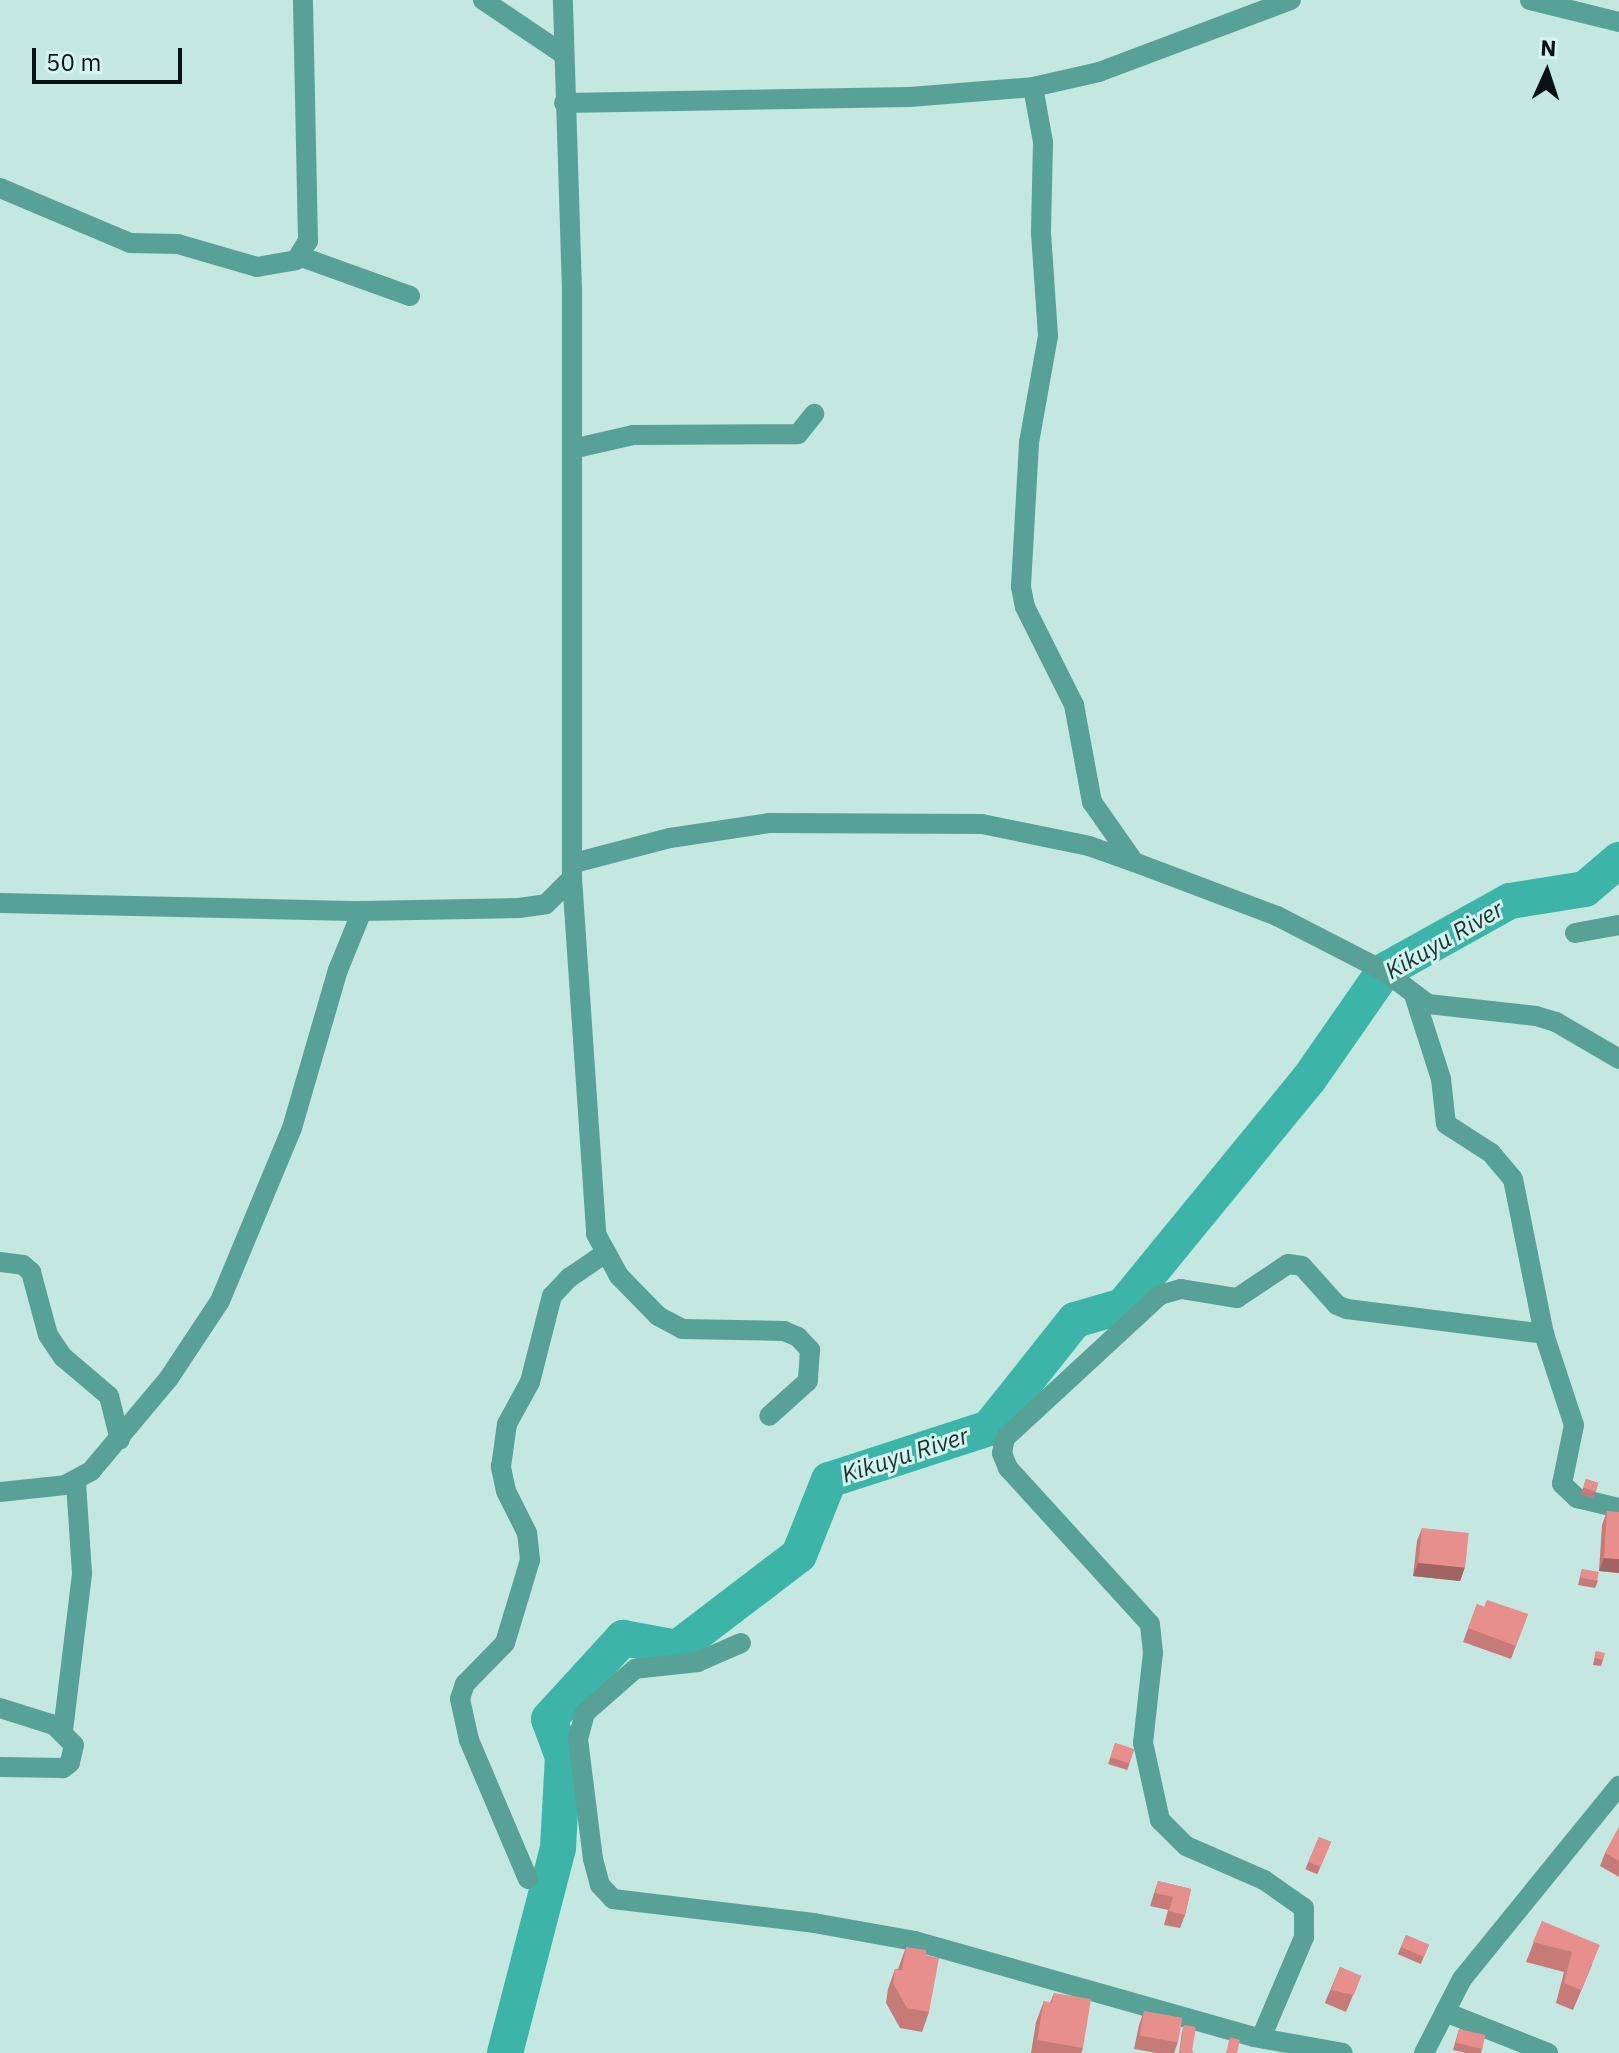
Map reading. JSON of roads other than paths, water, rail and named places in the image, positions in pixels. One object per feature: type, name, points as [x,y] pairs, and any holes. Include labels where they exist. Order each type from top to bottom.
[{"type":"street","points":[[299,256],[308,241],[303,0]]},
{"type":"street","points":[[483,0],[563,54]]},
{"type":"street","points":[[563,0],[572,449],[573,870],[593,1207],[604,1254],[658,1316],[682,1329],[784,1331],[798,1337],[810,1350],[808,1381],[769,1416]]},
{"type":"street","points":[[564,103],[910,97],[1033,87],[1099,72],[1291,0]]},
{"type":"street","points":[[1530,0],[1619,22]]},
{"type":"street","points":[[1033,87],[1043,142],[1041,233],[1048,336],[1029,443],[1021,587],[1025,607],[1074,705],[1081,768],[1092,802],[1134,862]]},
{"type":"street","points":[[0,188],[130,243],[178,244],[257,267],[299,256],[410,296]]},
{"type":"street","points":[[572,449],[633,435],[798,434],[814,414]]},
{"type":"street","points":[[0,903],[362,911],[519,908],[546,904],[573,870],[670,838],[769,823],[982,824],[1089,846],[1134,862],[1277,916],[1384,971],[1415,998],[1439,1008],[1516,1011],[1546,1019],[1619,1059]]},
{"type":"street","points":[[0,1492],[76,1482],[120,1440],[220,1301],[292,1128],[338,970],[362,911]]},
{"type":"street","points":[[1575,933],[1619,925]]},
{"type":"street","points":[[1415,998],[1441,1079],[1446,1124],[1491,1153],[1513,1179],[1544,1334],[1574,1425],[1562,1484],[1577,1498],[1619,1508]]},
{"type":"street","points":[[528,1879],[469,1740],[460,1699],[465,1684],[505,1643],[530,1560],[527,1533],[506,1491],[501,1467],[507,1424],[530,1382],[552,1296],[604,1254]]},
{"type":"street","points":[[0,1262],[23,1265],[31,1272],[48,1335],[63,1357],[109,1396],[120,1440]]},
{"type":"street","points":[[1261,2038],[1304,1937],[1304,1908],[1264,1880],[1186,1846],[1160,1820],[1143,1743],[1153,1653],[1150,1624],[1008,1468],[1002,1453],[1005,1438],[1160,1295],[1181,1289],[1237,1298],[1288,1264],[1302,1266],[1337,1305],[1347,1309],[1544,1334]]},
{"type":"street","points":[[63,1731],[82,1573],[76,1482]]},
{"type":"street","points":[[741,1643],[698,1662],[635,1669],[585,1713],[578,1739],[580,1759],[593,1859],[605,1893],[632,1904],[727,1911],[915,1941],[1261,2038],[1343,2053]]},
{"type":"street","points":[[0,1708],[63,1731],[74,1745],[70,1763],[63,1768],[0,1767]]},
{"type":"street","points":[[1424,2053],[1445,2012],[1487,1945],[1619,1786]]},
{"type":"street","points":[[1445,2012],[1548,2053]]},
{"type":"waterway","name":"Kikuyu River","points":[[505,2053],[558,1848],[563,1757],[549,1719],[623,1638],[677,1648],[799,1555],[829,1480],[989,1428],[1075,1320],[1123,1306],[1309,1079],[1384,971],[1510,901],[1585,889],[1619,860]]}]
